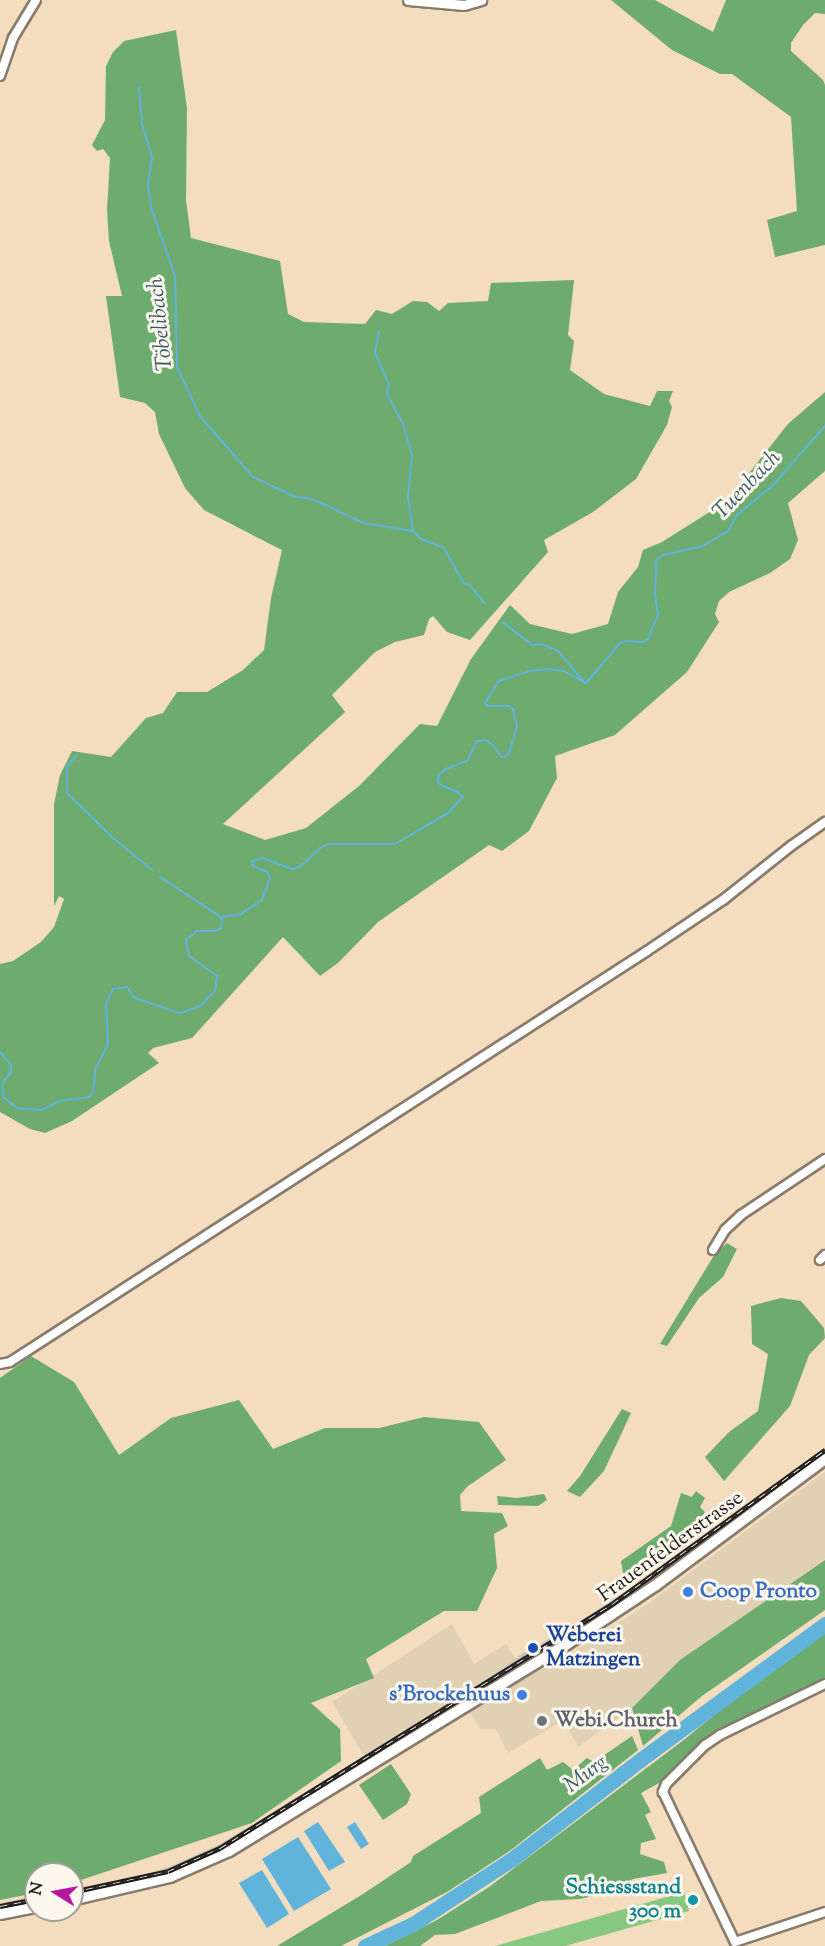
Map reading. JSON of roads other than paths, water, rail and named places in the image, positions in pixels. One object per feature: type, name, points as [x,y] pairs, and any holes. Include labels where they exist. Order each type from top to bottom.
[{"type":"main road","name":"Frauenfelderstrasse","points":[[84,1897],[170,1877],[229,1851],[567,1644],[656,1584],[825,1459]]},
{"type":"main road","points":[[0,1914],[24,1909]]},
{"type":"street","points":[[0,76],[13,38],[36,0]]},
{"type":"street","points":[[408,0],[464,5],[481,0]]},
{"type":"street","points":[[0,1364],[10,1362],[675,932],[723,900],[790,846],[825,822]]},
{"type":"street","points":[[712,1250],[725,1230],[741,1215],[825,1159]]},
{"type":"street","points":[[825,1684],[720,1735],[674,1776],[663,1792],[735,1942],[825,1912]]},
{"type":"water","points":[[318,1822],[345,1862],[329,1871],[304,1831]]},
{"type":"water","points":[[355,1822],[369,1844],[361,1849],[347,1827]]},
{"type":"water","points":[[298,1837],[331,1889],[294,1911],[262,1859]]},
{"type":"water","points":[[262,1870],[289,1914],[267,1928],[239,1883]]},
{"type":"waterway","name":"Töbelibach","points":[[139,88],[142,124],[152,157],[148,186],[152,210],[175,276],[177,367],[200,416],[253,477],[293,496],[315,500],[363,523],[413,531],[421,539],[444,548],[464,584],[470,585],[485,604]]},
{"type":"waterway","points":[[379,331],[375,352],[389,385],[387,394],[403,424],[412,456],[408,497],[413,531]]},
{"type":"waterway","name":"Tuenbach","points":[[0,1052],[11,1065],[11,1072],[3,1082],[3,1097],[17,1108],[41,1110],[60,1101],[89,1097],[93,1092],[96,1068],[108,1044],[106,1003],[113,989],[127,987],[135,998],[180,1013],[200,1006],[215,991],[217,976],[189,956],[186,940],[197,931],[216,931],[221,928],[222,917],[241,914],[262,900],[270,878],[267,872],[253,866],[252,861],[262,858],[293,869],[301,866],[320,848],[329,844],[395,844],[448,813],[463,797],[456,791],[442,786],[438,782],[439,775],[446,769],[467,761],[477,741],[486,740],[494,746],[501,757],[507,756],[510,750],[517,725],[513,709],[509,706],[488,706],[485,703],[499,681],[529,671],[548,669],[564,671],[586,683],[620,643],[643,642],[648,639],[658,614],[655,596],[656,560],[663,555],[703,546],[728,531],[738,514],[772,486],[825,426]]},
{"type":"waterway","name":"Töbelibach","points":[[502,622],[532,645],[542,644],[558,651],[585,683]]},
{"type":"waterway","points":[[77,755],[67,766],[67,793],[112,837],[152,870]]},
{"type":"waterway","points":[[160,877],[221,917]]},
{"type":"waterway","name":"Murg","points":[[365,1946],[413,1924],[512,1859],[640,1760],[825,1624]]},
{"type":"railway","points":[[84,1889],[168,1871],[220,1848],[612,1604],[825,1450]]},
{"type":"railway","points":[[0,1906],[24,1901]]},
{"type":"place","name":"Coop Pronto","points":[[688,1592]]},
{"type":"place","name":"Weberei Matzingen","points":[[533,1648]]},
{"type":"place","name":"s'Brockehuus","points":[[522,1695]]},
{"type":"place","name":"Webi.Church","points":[[542,1721]]},
{"type":"place","name":"Schiessstand 300 m","points":[[693,1900]]}]
